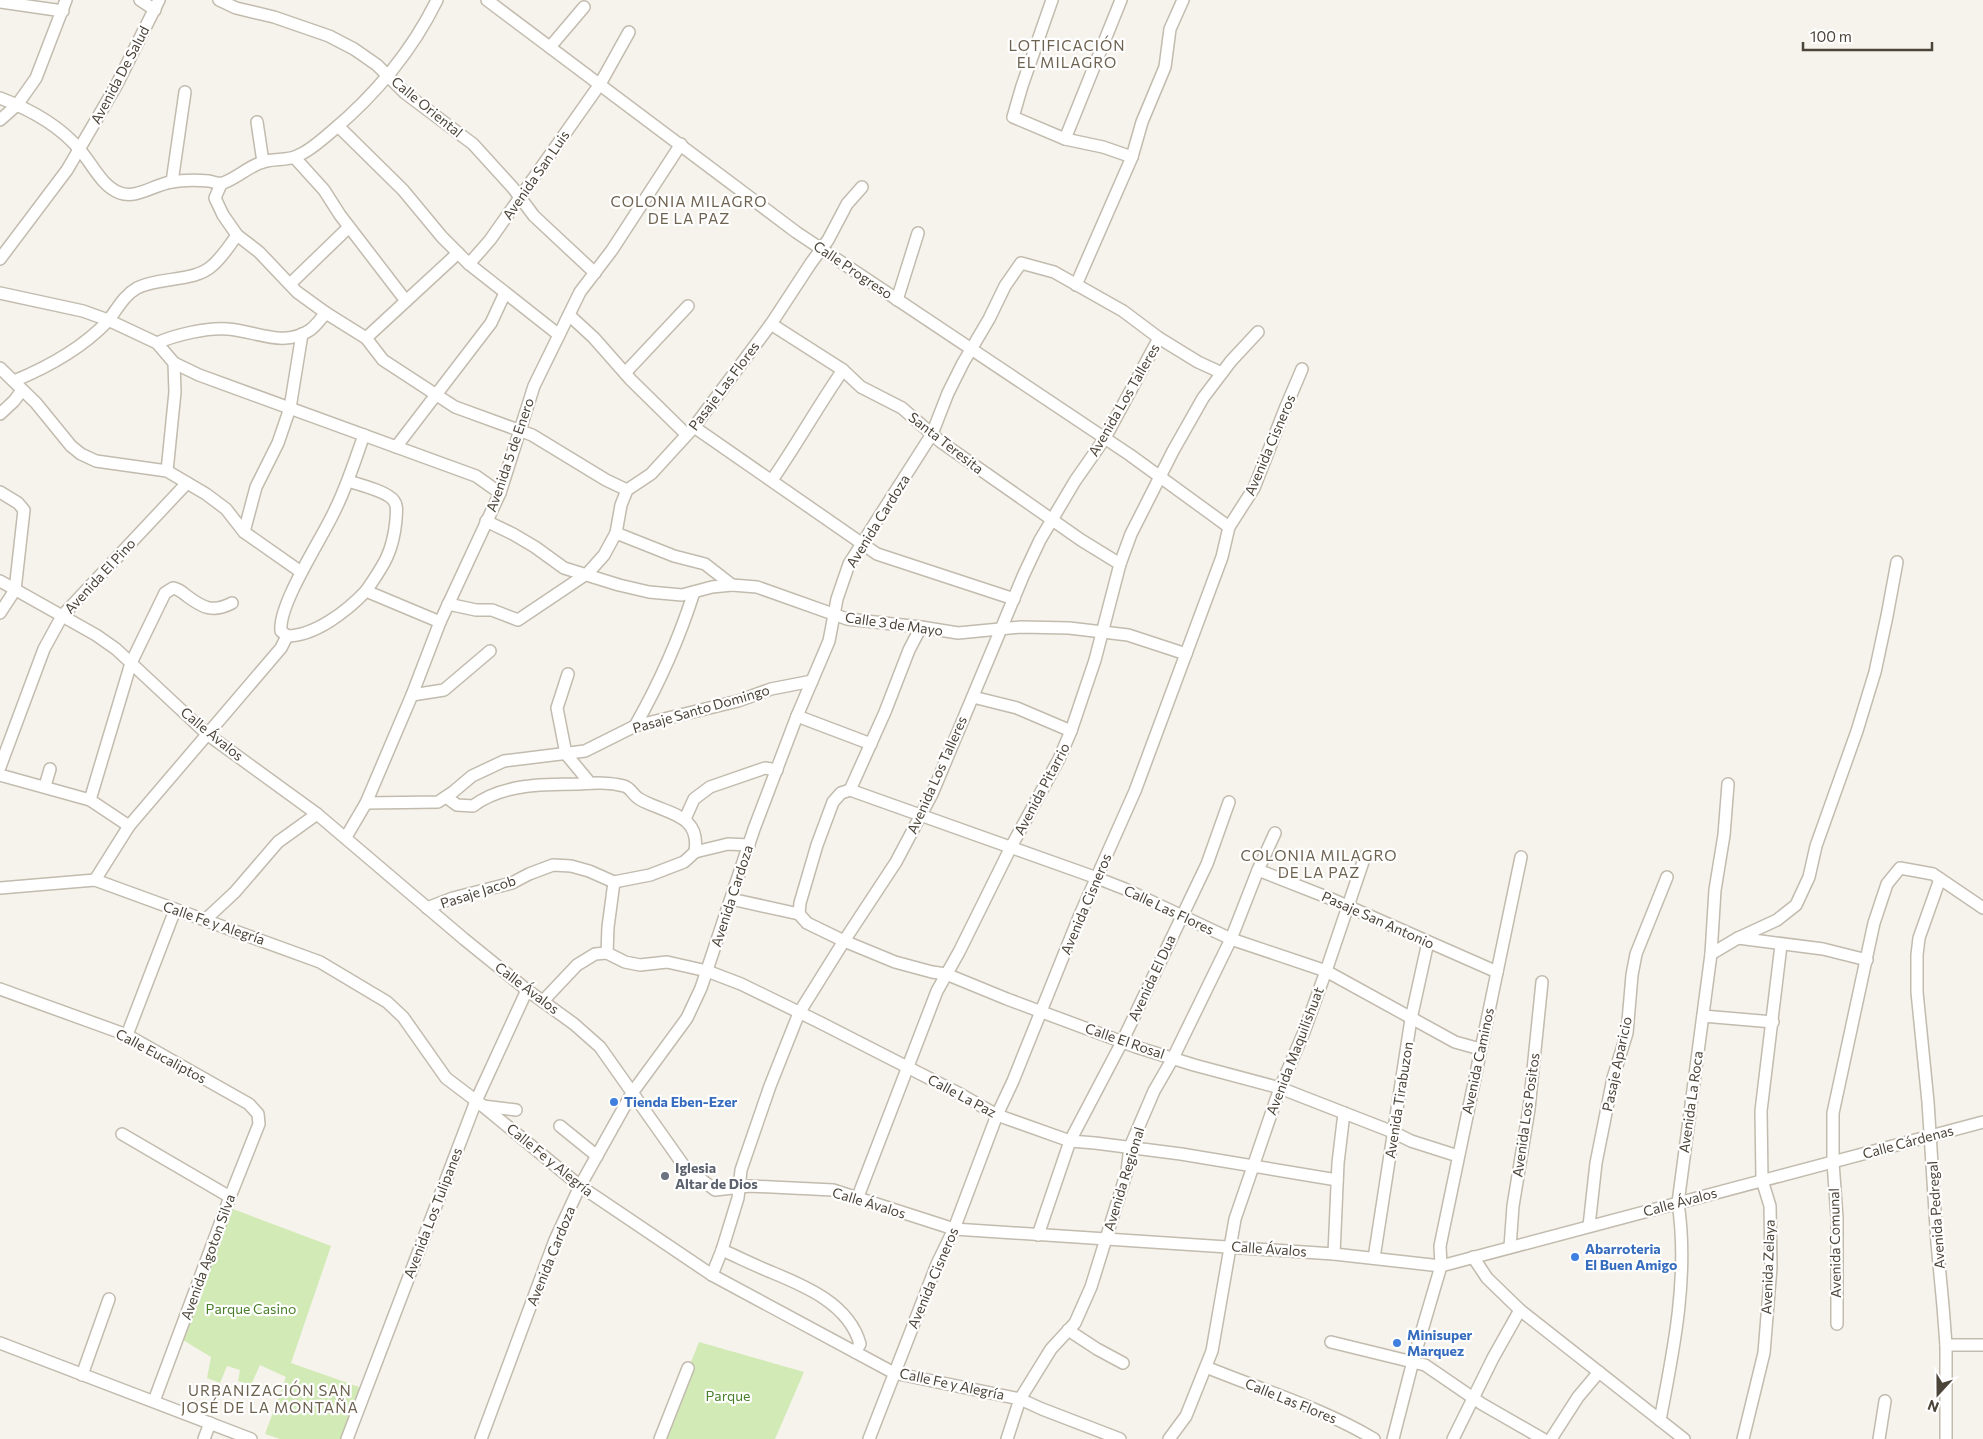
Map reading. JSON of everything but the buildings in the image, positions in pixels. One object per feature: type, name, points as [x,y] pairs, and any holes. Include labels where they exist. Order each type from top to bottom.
[{"type":"street","points":[[140,0],[157,5]]},
{"type":"street","name":"Calle Oriental","points":[[219,0],[236,8],[274,17],[329,36],[354,49],[378,66],[405,92],[473,144],[520,197],[534,216],[595,273]]},
{"type":"street","points":[[0,98],[38,116],[66,135],[79,148],[109,187],[122,194],[137,194],[155,186],[172,182],[199,181],[221,184],[263,162],[294,158],[308,151],[338,126],[376,89],[387,75],[415,39],[437,0]]},
{"type":"street","name":"Calle Progreso","points":[[487,0],[681,144],[737,190],[821,250],[1105,438],[1230,527]]},
{"type":"street","points":[[1052,0],[1013,117],[1066,139],[1103,147],[1132,157]]},
{"type":"street","points":[[1066,139],[1121,0]]},
{"type":"street","points":[[1183,0],[1170,29],[1165,67],[1142,122],[1132,157],[1076,285],[1123,311],[1159,338],[1198,362],[1222,373]]},
{"type":"street","points":[[0,2],[65,6],[43,65],[29,90],[17,105],[0,120]]},
{"type":"street","name":"Avenida De Salud","points":[[79,148],[116,86],[157,5]]},
{"type":"street","points":[[550,47],[584,7]]},
{"type":"street","name":"Avenida San Luis","points":[[469,264],[490,240],[600,84],[629,32]]},
{"type":"street","points":[[172,182],[185,92]]},
{"type":"street","points":[[257,122],[263,162]]},
{"type":"street","points":[[338,126],[403,190],[469,264],[559,335]]},
{"type":"street","name":"Avenida 5 de Enero","points":[[346,837],[366,803],[412,695],[440,622],[500,492],[534,386],[580,292],[612,250],[681,144]]},
{"type":"street","points":[[0,259],[67,170],[79,148]]},
{"type":"street","points":[[294,158],[324,190],[349,227],[406,301]]},
{"type":"street","points":[[221,184],[216,198],[223,215],[237,234],[259,252],[297,292],[366,338],[384,360],[455,407],[532,434],[606,480],[627,490],[620,505],[616,534],[604,555],[586,575],[518,620],[492,610],[476,610],[448,604]]},
{"type":"street","name":"Pasaje Las Flores","points":[[627,490],[650,474],[690,430],[771,324],[828,240],[848,204],[862,188]]},
{"type":"street","points":[[290,284],[349,227]]},
{"type":"street","points":[[897,300],[918,233]]},
{"type":"street","points":[[0,414],[14,401],[18,386],[60,360],[108,320],[126,296],[138,288],[196,275],[212,266],[237,234]]},
{"type":"street","points":[[366,338],[458,253]]},
{"type":"street","name":"Avenida Cardoza","points":[[481,1439],[555,1240],[580,1186],[632,1093],[688,1018],[708,971],[749,844],[829,641],[837,599],[849,564],[932,434],[948,393],[1005,286],[1021,263],[1054,272],[1076,285]]},
{"type":"street","points":[[0,293],[83,311],[108,320],[157,343],[174,363],[199,375],[476,476],[500,492]]},
{"type":"street","points":[[396,447],[491,323],[505,293]]},
{"type":"street","points":[[625,373],[688,306]]},
{"type":"street","points":[[157,343],[167,338],[215,329],[238,330],[277,338],[292,338],[311,330],[326,313]]},
{"type":"street","points":[[569,315],[594,338],[625,373],[690,430],[772,480],[877,554],[1014,599]]},
{"type":"street","name":"Santa Teresita","points":[[771,324],[843,370],[861,387],[902,408],[932,434],[1081,540],[1120,564]]},
{"type":"street","name":"Avenida Pitarrio","points":[[857,1199],[937,991],[1011,847],[1059,759],[1071,731],[1103,632],[1120,564],[1131,534],[1160,476],[1203,398],[1258,332]]},
{"type":"street","points":[[244,532],[256,487],[278,444],[290,408],[302,334]]},
{"type":"street","name":"Avenida Los Talleres","points":[[712,1275],[738,1198],[741,1170],[770,1086],[800,1013],[896,862],[921,815],[932,794],[1040,540],[1075,481],[1105,438],[1159,338]]},
{"type":"street","points":[[167,471],[174,400],[174,363]]},
{"type":"street","points":[[0,368],[36,403],[71,446],[81,454],[96,461],[167,471],[206,494],[226,509],[244,532],[301,572]]},
{"type":"street","points":[[772,480],[800,440],[820,403],[843,370]]},
{"type":"street","name":"Avenida Cisneros","points":[[869,1439],[894,1372],[954,1229],[997,1115],[1078,917],[1097,878],[1134,791],[1222,557],[1230,527],[1254,488],[1302,370]]},
{"type":"street","points":[[348,481],[388,495],[394,499],[396,507],[394,541],[391,551],[380,572],[354,604],[309,633],[287,636],[281,631],[280,622],[301,572],[335,511],[364,435]]},
{"type":"street","name":"Avenida El Pino","points":[[0,767],[44,649],[62,616],[187,483]]},
{"type":"street","points":[[0,613],[15,590],[24,510],[18,503],[1,494]]},
{"type":"street","name":"Calle 3 de Mayo","points":[[486,521],[535,546],[564,568],[649,592],[682,595],[732,585],[757,587],[847,619],[958,633],[1020,627],[1069,628],[1128,635],[1186,654]]},
{"type":"street","points":[[616,534],[674,556],[705,564],[732,585]]},
{"type":"street","points":[[1711,954],[1738,938],[1777,920],[1796,905],[1809,877],[1816,846],[1855,739],[1888,616],[1897,562]]},
{"type":"street","name":"Calle Ávalos","points":[[0,581],[96,635],[116,649],[207,734],[317,814],[526,990],[574,1024],[600,1047],[684,1166],[715,1190],[739,1188],[833,1190],[954,1229],[1230,1246],[1334,1254],[1442,1266],[1833,1162]]},
{"type":"street","points":[[90,800],[130,663],[165,594],[173,588],[177,589],[209,609],[221,609],[232,603]]},
{"type":"street","points":[[366,591],[440,622]]},
{"type":"street","points":[[635,726],[662,673],[685,619],[694,592]]},
{"type":"street","points":[[731,899],[799,914],[800,903],[833,802],[841,793],[850,790],[886,712],[901,667],[922,627]]},
{"type":"street","points":[[95,880],[129,826],[280,648],[287,636]]},
{"type":"street","points":[[412,695],[444,690],[490,650]]},
{"type":"street","points":[[568,674],[557,708],[566,754],[590,783]]},
{"type":"street","name":"Pasaje Santo Domingo","points":[[366,803],[438,802],[472,776],[504,762],[585,751],[635,726],[738,701],[771,689],[812,681]]},
{"type":"street","points":[[973,697],[1017,708],[1071,731]]},
{"type":"street","points":[[798,716],[871,744]]},
{"type":"street","points":[[685,819],[694,799],[710,786],[765,768],[777,770]]},
{"type":"street","points":[[45,786],[50,770]]},
{"type":"street","points":[[0,775],[90,800],[129,826]]},
{"type":"street","points":[[446,797],[457,805],[473,806],[482,799],[512,789],[559,784],[612,783],[627,787],[637,798],[685,819],[695,832],[695,852]]},
{"type":"street","name":"Avenida La Roca","points":[[1660,1420],[1674,1347],[1678,1310],[1682,1225],[1678,1203],[1711,954],[1715,890],[1724,835],[1728,784]]},
{"type":"street","name":"Calle Las Flores","points":[[850,790],[1097,878],[1232,939],[1326,971],[1411,1020],[1455,1042],[1480,1049]]},
{"type":"street","name":"Avenida El Dua","points":[[1038,1235],[1070,1141],[1122,1042],[1207,864],[1228,802]]},
{"type":"street","points":[[206,919],[234,892],[278,842],[317,814]]},
{"type":"street","name":"Avenida Regional","points":[[1007,1439],[1020,1398],[1051,1349],[1075,1323],[1092,1287],[1127,1171],[1130,1147],[1154,1091],[1173,1058],[1232,939],[1274,833]]},
{"type":"street","points":[[542,1001],[577,964],[607,949],[614,882],[650,875],[684,862],[695,852],[728,844],[749,844]]},
{"type":"street","name":"Avenida Maquilishuat","points":[[1169,1439],[1186,1416],[1212,1351],[1235,1219],[1280,1088],[1304,1032],[1326,971],[1365,856]]},
{"type":"street","name":"Avenida Caminos","points":[[1393,1439],[1413,1362],[1442,1266],[1440,1246],[1521,857]]},
{"type":"street","name":"Pasaje Jacob","points":[[428,908],[453,898],[512,883],[553,865],[589,870],[614,882]]},
{"type":"street","name":"Avenida Comunal","points":[[1837,1324],[1833,1112],[1874,923],[1887,884],[1900,868],[1933,874],[1940,879]]},
{"type":"street","name":"Pasaje San Antonio","points":[[1258,870],[1348,906],[1497,972]]},
{"type":"street","name":"Pasaje Aparicio","points":[[1589,1226],[1596,1163],[1613,1078],[1626,1033],[1636,954],[1667,876]]},
{"type":"street","points":[[1940,879],[1983,908]]},
{"type":"street","name":"Avenida Pedregal","points":[[1940,879],[1919,938],[1917,992],[1946,1345],[1946,1439]]},
{"type":"street","name":"Calle Fe y Alegría","points":[[0,888],[95,880],[320,962],[387,1002],[403,1017],[446,1078],[580,1186],[712,1275],[894,1372],[1020,1398],[1042,1409],[1120,1439]]},
{"type":"street","points":[[127,1035],[175,910]]},
{"type":"street","name":"Calle El Rosal","points":[[799,914],[807,923],[895,962],[946,974],[1122,1042],[1194,1065],[1280,1088],[1393,1132],[1411,1141],[1458,1156]]},
{"type":"street","points":[[1738,938],[1823,949],[1867,960]]},
{"type":"street","name":"Avenida Tirabuzon","points":[[1374,1258],[1411,1020],[1428,942]]},
{"type":"street","name":"Avenida Zelaya","points":[[1743,1439],[1764,1352],[1771,1267],[1770,1206],[1762,1180],[1761,1111],[1781,945]]},
{"type":"street","name":"Calle La Paz","points":[[607,949],[624,962],[640,965],[667,962],[708,971],[740,984],[997,1115],[1070,1141],[1130,1147],[1338,1180]]},
{"type":"street","name":"Avenida Los Positos","points":[[1510,1247],[1513,1206],[1529,1109],[1542,982]]},
{"type":"street","name":"Calle Eucaliptos","points":[[0,989],[127,1035],[249,1104],[258,1114]]},
{"type":"street","name":"Avenida Los Tulipanes","points":[[347,1439],[479,1103],[526,990]]},
{"type":"street","points":[[1703,1016],[1773,1022]]},
{"type":"street","points":[[479,1103],[516,1110]]},
{"type":"street","points":[[1334,1254],[1344,1113]]},
{"type":"street","name":"Avenida Agoton Silva","points":[[154,1401],[259,1124],[258,1114]]},
{"type":"street","name":"Calle Cárdenas","points":[[1833,1162],[1983,1122]]},
{"type":"street","points":[[560,1126],[597,1156]]},
{"type":"street","points":[[122,1134],[230,1197]]},
{"type":"street","points":[[722,1250],[794,1281],[832,1304],[856,1330],[860,1344],[855,1352]]},
{"type":"street","points":[[1473,1257],[1487,1278],[1520,1310],[1684,1439]]},
{"type":"street","points":[[82,1375],[109,1299]]},
{"type":"street","points":[[1453,1439],[1520,1310]]},
{"type":"street","points":[[1068,1330],[1097,1350],[1123,1363]]},
{"type":"street","points":[[1331,1342],[1425,1364],[1473,1398],[1543,1439]]},
{"type":"street","points":[[0,1343],[251,1439]]},
{"type":"street","points":[[1946,1345],[1983,1344]]},
{"type":"street","name":"Calle Las Flores","points":[[1206,1367],[1328,1416],[1374,1439]]},
{"type":"street","points":[[660,1439],[688,1368]]},
{"type":"street","points":[[1551,1439],[1578,1397],[1599,1372]]},
{"type":"street","points":[[1879,1439],[1885,1401]]},
{"type":"street","points":[[204,1439],[210,1423]]},
{"type":"green space","name":"Parque Casino","points":[[233,1209],[331,1246],[291,1363],[362,1388],[342,1439],[280,1439],[265,1434],[286,1377],[260,1365],[251,1385],[238,1381],[240,1370],[227,1366],[220,1383],[207,1378],[211,1357],[178,1337]]},
{"type":"green space","name":"Parque","points":[[699,1342],[804,1372],[775,1439],[660,1439]]},
{"type":"place","name":"Tienda Eben-Ezer","points":[[614,1102]]},
{"type":"place","name":"Iglesia Altar de Dios","points":[[665,1176]]},
{"type":"place","name":"Abarroteria El Buen Amigo","points":[[1575,1257]]},
{"type":"place","name":"Minisuper Marquez","points":[[1397,1343]]},
{"type":"district","name":"LOTIFICACIÓN EL MILAGRO","points":[[1067,54]]},
{"type":"district","name":"COLONIA MILAGRO DE LA PAZ","points":[[689,210]]},
{"type":"district","name":"COLONIA MILAGRO DE LA PAZ","points":[[1319,864]]},
{"type":"district","name":"URBANIZACIÓN SAN JOSÉ DE LA MONTAÑA","points":[[270,1400]]}]
